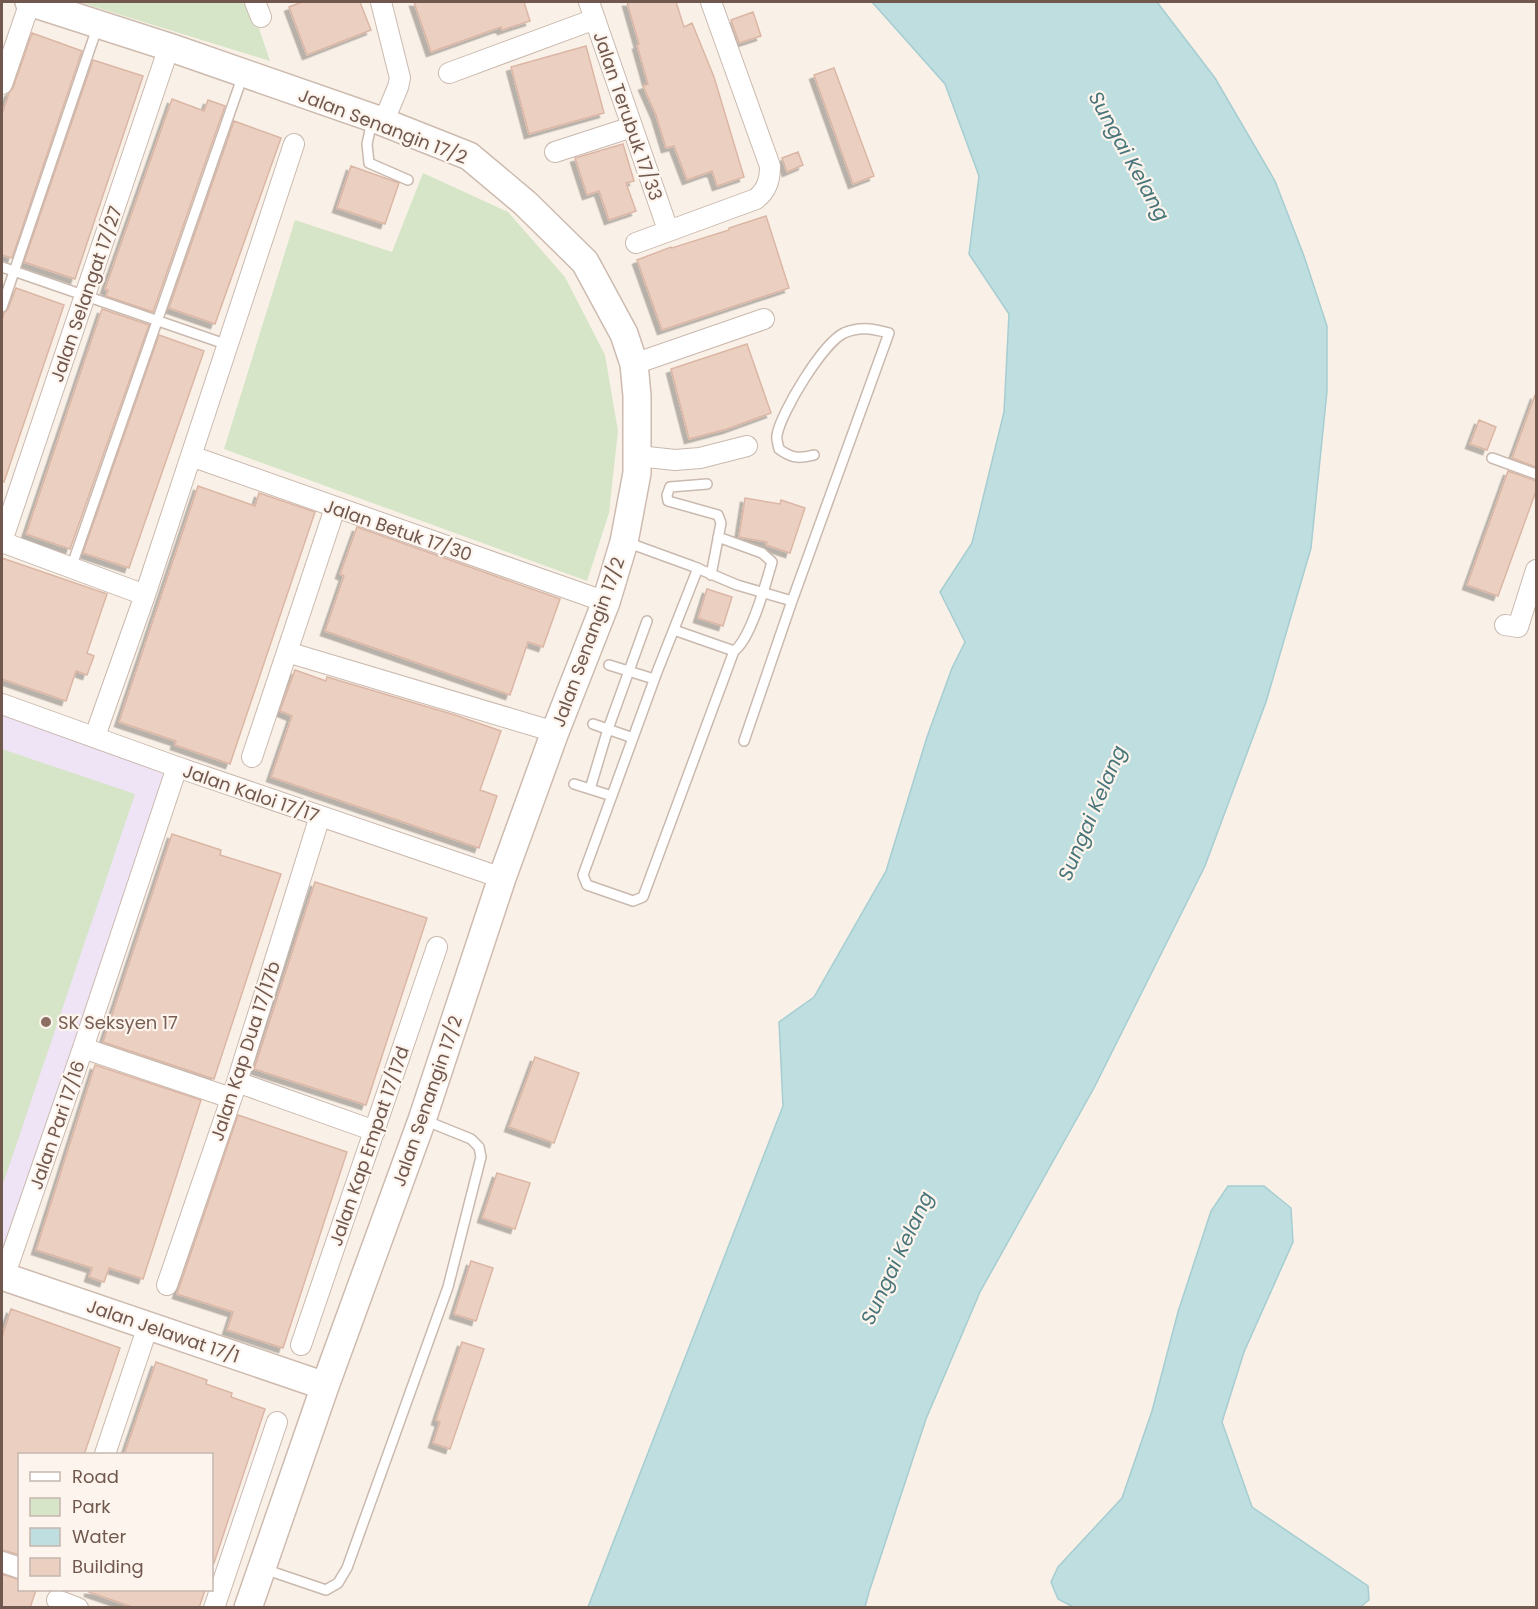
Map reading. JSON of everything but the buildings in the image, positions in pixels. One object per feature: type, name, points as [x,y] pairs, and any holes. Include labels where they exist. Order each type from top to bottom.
[{"type":"street","points":[[2,84],[30,2]]},
{"type":"street","name":"Jalan Senangin 17/2","points":[[30,2],[169,47],[378,121],[469,156],[525,203],[585,262],[624,334],[634,364],[638,396],[638,456],[624,542],[606,602],[555,732],[502,878],[422,1119],[325,1386],[248,1608]]},
{"type":"street","points":[[378,121],[398,87],[400,78],[381,2]]},
{"type":"street","points":[[636,243],[756,199],[764,192],[770,177],[770,166],[711,2]]},
{"type":"street","points":[[449,73],[592,10]]},
{"type":"street","name":"Jalan Terubuk 17/33","points":[[592,10],[668,230]]},
{"type":"street","name":"Jalan Selangat 17/27","points":[[2,542],[169,47]]},
{"type":"street","points":[[555,152],[632,128]]},
{"type":"street","points":[[94,736],[145,595],[294,144]]},
{"type":"street","points":[[634,364],[764,319]]},
{"type":"street","points":[[638,456],[675,460],[700,458],[747,446]]},
{"type":"street","name":"Jalan Betuk 17/30","points":[[190,456],[606,602]]},
{"type":"street","points":[[252,757],[335,508]]},
{"type":"street","points":[[2,542],[145,595]]},
{"type":"street","points":[[1505,626],[1518,627],[1536,570]]},
{"type":"street","points":[[287,652],[555,732]]},
{"type":"street","name":"Jalan Kaloi 17/17","points":[[2,704],[177,767],[502,878]]},
{"type":"street","name":"Jalan Pari 17/16","points":[[3,1276],[84,1048],[177,767]]},
{"type":"street","name":"Jalan Kap Dua 17/17b","points":[[167,1285],[234,1090],[320,816]]},
{"type":"street","name":"Jalan Kap Empat 17/17d","points":[[301,1345],[437,947]]},
{"type":"street","points":[[84,1048],[375,1131]]},
{"type":"street","name":"Jalan Jelawat 17/1","points":[[3,1276],[325,1386]]},
{"type":"street","points":[[106,1453],[148,1326]]},
{"type":"street","points":[[214,1608],[277,1422]]},
{"type":"street","points":[[2,1562],[18,1567]]},
{"type":"street","points":[[57,1599],[78,1608]]},
{"type":"lane","points":[[2,307],[99,24]]},
{"type":"lane","points":[[71,568],[243,74]]},
{"type":"lane","points":[[378,121],[367,144],[369,163],[408,180]]},
{"type":"lane","points":[[2,267],[228,345]]},
{"type":"lane","points":[[744,741],[889,333],[866,327],[842,334],[823,352],[791,401],[777,436],[779,449],[789,456],[801,458],[814,455]]},
{"type":"lane","points":[[1492,458],[1536,474]]},
{"type":"lane","points":[[707,484],[670,487],[667,495],[668,501],[718,515],[721,523],[711,574]]},
{"type":"lane","points":[[698,568],[654,679],[583,875],[587,885],[633,901],[643,897],[648,888],[734,651],[740,647],[764,593],[772,562],[762,553],[718,537]]},
{"type":"lane","points":[[624,542],[792,601]]},
{"type":"lane","points":[[590,789],[608,729],[647,621]]},
{"type":"lane","points":[[674,630],[734,651]]},
{"type":"lane","points":[[609,665],[654,679]]},
{"type":"lane","points":[[593,724],[633,738]]},
{"type":"lane","points":[[574,784],[612,796]]},
{"type":"lane","points":[[262,1568],[326,1590],[338,1583],[347,1568],[448,1287],[481,1157],[479,1147],[471,1139],[422,1119]]},
{"type":"shaded area","name":"SK Seksyen 17","points":[[2,704],[177,767],[2,1276]]},
{"type":"green space","points":[[79,2],[250,2],[270,61]]},
{"type":"green space","points":[[423,173],[508,212],[565,277],[605,355],[618,431],[609,513],[587,581],[224,449],[295,220],[392,252]]},
{"type":"green space","points":[[2,749],[135,794],[2,1187]]},
{"type":"water","name":"Sungai Kelang","points":[[872,2],[1157,2],[1215,78],[1275,181],[1304,256],[1327,326],[1327,391],[1311,548],[1266,702],[1205,866],[1094,1088],[980,1292],[926,1419],[865,1607],[588,1607],[783,1106],[779,1022],[814,997],[886,871],[927,737],[952,668],[965,642],[940,592],[972,543],[1004,412],[1009,314],[969,254],[979,176],[945,84]]},
{"type":"water","points":[[1228,1186],[1264,1186],[1291,1208],[1293,1242],[1244,1352],[1222,1422],[1252,1507],[1368,1586],[1369,1600],[1359,1608],[1073,1607],[1058,1599],[1051,1582],[1058,1567],[1122,1498],[1152,1411],[1178,1312],[1211,1211]]},
{"type":"place","name":"SK Seksyen 17","points":[[46,1022]]}]
